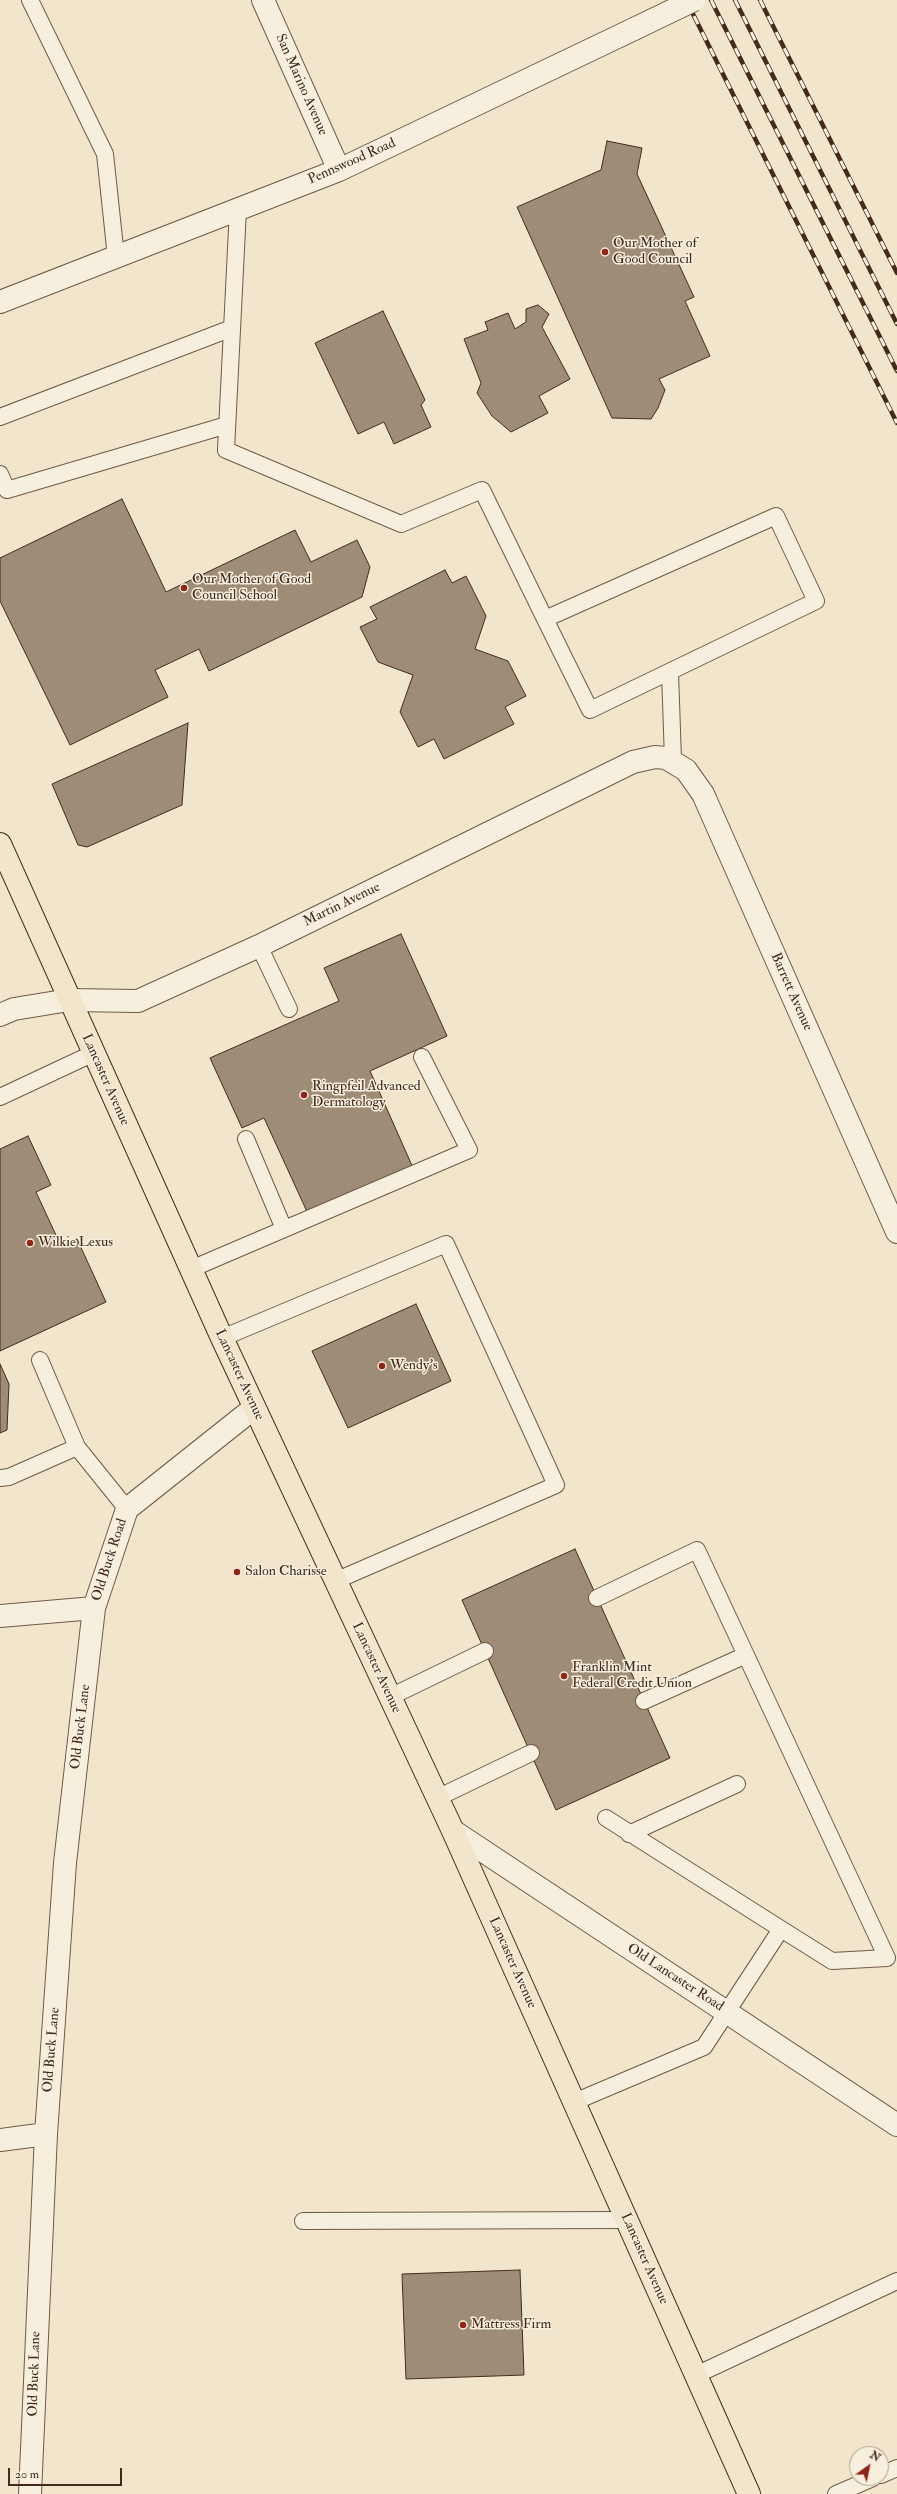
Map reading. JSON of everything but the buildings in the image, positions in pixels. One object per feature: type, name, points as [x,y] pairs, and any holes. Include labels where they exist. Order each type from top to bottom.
[{"type":"highway","name":"Lancaster Avenue","points":[[0,844],[254,1408],[452,1831],[749,2494]]},
{"type":"street","name":"San Marino Avenue","points":[[263,0],[339,170]]},
{"type":"street","name":"Pennswood Road","points":[[0,302],[339,170],[694,0]]},
{"type":"street","name":"Martin Avenue","points":[[0,1015],[14,1009],[69,1000],[138,1001],[259,946],[633,762],[655,757],[674,760]]},
{"type":"street","name":"Barrett Avenue","points":[[674,760],[686,770],[703,794],[897,1232]]},
{"type":"street","name":"Old Buck Road","points":[[0,1616],[94,1608],[127,1509],[254,1408]]},
{"type":"street","name":"Old Buck Lane","points":[[30,2494],[46,2134],[65,1863],[94,1608]]},
{"type":"street","name":"Old Lancaster Road","points":[[452,1831],[897,2125]]},
{"type":"street","points":[[0,2140],[46,2134]]},
{"type":"lane","points":[[30,0],[104,154],[116,257]]},
{"type":"lane","points":[[238,209],[226,450],[401,524],[482,490],[545,619],[590,710],[816,601],[776,516],[545,619]]},
{"type":"lane","points":[[0,417],[232,328]]},
{"type":"lane","points":[[0,474],[7,490],[227,425]]},
{"type":"lane","points":[[670,672],[674,760]]},
{"type":"lane","points":[[259,946],[288,1009]]},
{"type":"lane","points":[[0,1096],[94,1053]]},
{"type":"lane","points":[[191,1269],[469,1150],[422,1057]]},
{"type":"lane","points":[[246,1139],[284,1229]]},
{"type":"lane","points":[[222,1338],[446,1244],[556,1486],[335,1581]]},
{"type":"lane","points":[[40,1360],[77,1447],[127,1509]]},
{"type":"lane","points":[[0,1478],[9,1477],[77,1447]]},
{"type":"lane","points":[[597,1598],[697,1550],[887,1958],[832,1961],[629,1834],[606,1818]]},
{"type":"lane","points":[[390,1697],[485,1652]]},
{"type":"lane","points":[[644,1701],[746,1655]]},
{"type":"lane","points":[[437,1798],[531,1753]]},
{"type":"lane","points":[[629,1834],[737,1784]]},
{"type":"lane","points":[[574,2102],[704,2047],[781,1929]]},
{"type":"lane","points":[[303,2221],[626,2220]]},
{"type":"lane","points":[[696,2375],[897,2281]]},
{"type":"lane","points":[[836,2494],[854,2486]]},
{"type":"railway","points":[[686,0],[897,423]]},
{"type":"railway","points":[[711,0],[897,371]]},
{"type":"railway","points":[[735,0],[897,324]]},
{"type":"railway","points":[[760,0],[897,273]]},
{"type":"place","name":"Our Mother of Good Council","points":[[605,252]]},
{"type":"place","name":"Our Mother of Good Council School","points":[[184,588]]},
{"type":"place","name":"Ringpfeil Advanced Dermatology","points":[[304,1095]]},
{"type":"place","name":"Wilkie Lexus","points":[[30,1243]]},
{"type":"place","name":"Wendy's","points":[[382,1366]]},
{"type":"place","name":"Salon Charisse","points":[[237,1572]]},
{"type":"place","name":"Franklin Mint Federal Credit Union","points":[[564,1676]]},
{"type":"place","name":"Mattress Firm","points":[[463,2325]]}]
